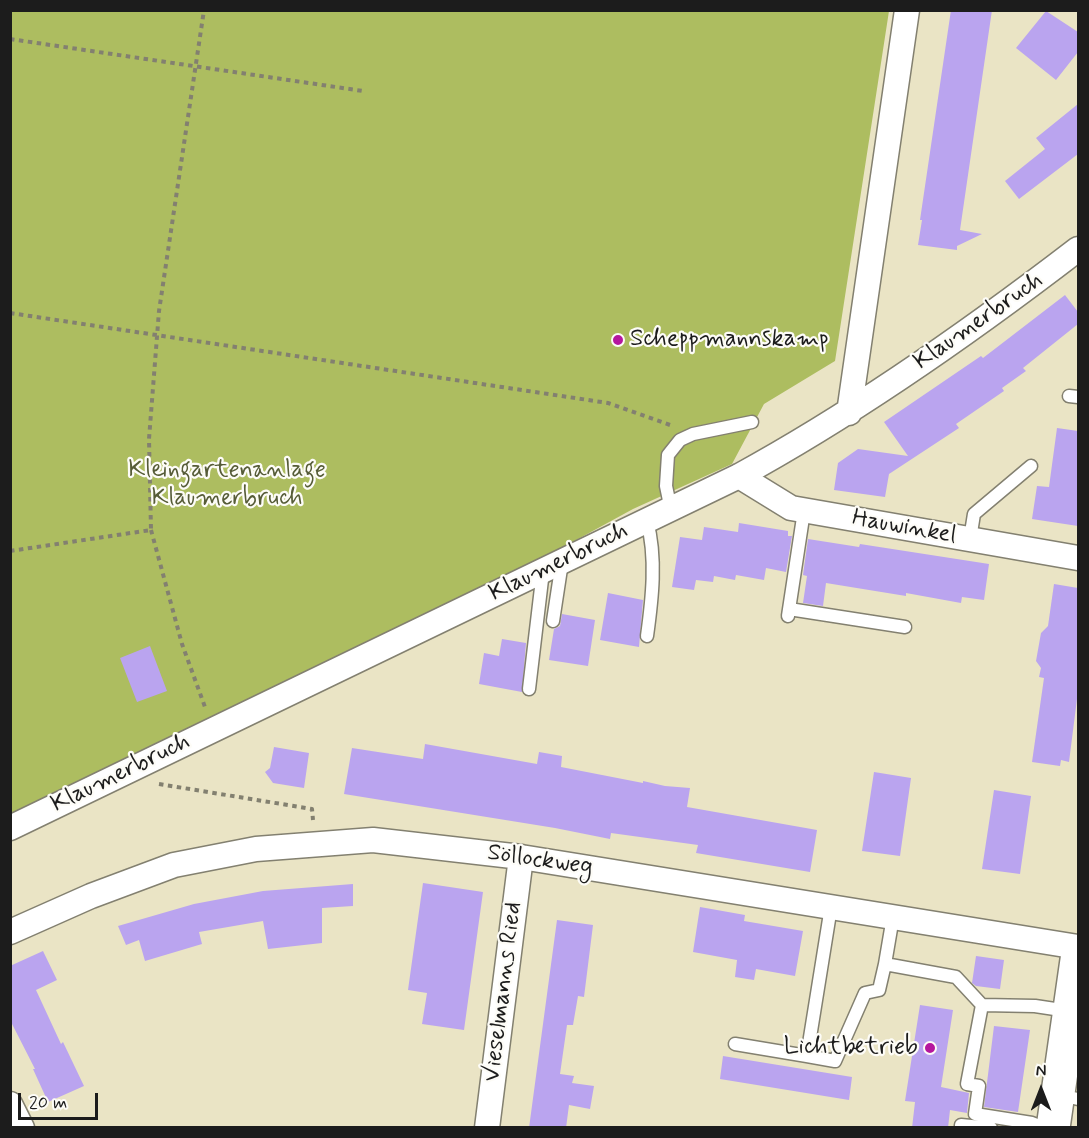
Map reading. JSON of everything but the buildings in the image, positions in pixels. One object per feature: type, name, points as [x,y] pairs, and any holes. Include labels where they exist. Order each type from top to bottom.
[{"type":"main road","points":[[1053,1128],[1068,1097],[1078,956]]},
{"type":"street","points":[[849,413],[907,10]]},
{"type":"street","name":"Klaumerbruch","points":[[10,828],[739,476],[849,413],[1014,298],[1078,249]]},
{"type":"street","name":"Hauwinkel","points":[[739,476],[790,508],[1078,558]]},
{"type":"street","name":"Söllockweg","points":[[10,932],[91,896],[174,865],[256,849],[373,840],[520,857],[893,916],[1078,956]]},
{"type":"street","name":"Vieselmanns Ried","points":[[487,1128],[520,857]]},
{"type":"street","points":[[10,1104],[22,1128]]},
{"type":"lane","points":[[671,510],[666,486],[668,455],[680,440],[693,434],[752,422]]},
{"type":"lane","points":[[970,539],[974,514],[1031,466]]},
{"type":"lane","points":[[804,511],[788,613],[905,627]]},
{"type":"lane","points":[[646,521],[651,536],[652,601],[647,636]]},
{"type":"lane","points":[[553,566],[553,621]]},
{"type":"lane","points":[[529,689],[553,566]]},
{"type":"lane","points":[[807,1056],[831,907]]},
{"type":"lane","points":[[735,1044],[835,1060],[865,993],[879,990],[893,916]]},
{"type":"lane","points":[[885,964],[956,976],[982,1005],[1035,1006],[1074,1012]]},
{"type":"lane","points":[[982,1005],[967,1084],[979,1086],[975,1114],[1032,1123],[1045,1128]]},
{"type":"lane","points":[[961,1128],[961,1125],[991,1128]]},
{"type":"path","points":[[204,10],[159,311],[149,439],[151,530],[182,644],[215,729]]},
{"type":"path","points":[[10,39],[363,91]]},
{"type":"path","points":[[10,313],[608,403],[652,417],[693,434]]},
{"type":"path","points":[[10,551],[151,530]]},
{"type":"path","points":[[114,777],[312,808],[316,844]]},
{"type":"green space","name":"Kleingartenanlage Klaumerbruch","points":[[10,11],[889,11],[835,361],[764,404],[732,464],[633,509],[221,734],[11,832]]},
{"type":"place","name":"Scheppmannskamp","points":[[618,340]]},
{"type":"place","name":"Lichtbetrieb","points":[[930,1048]]}]
